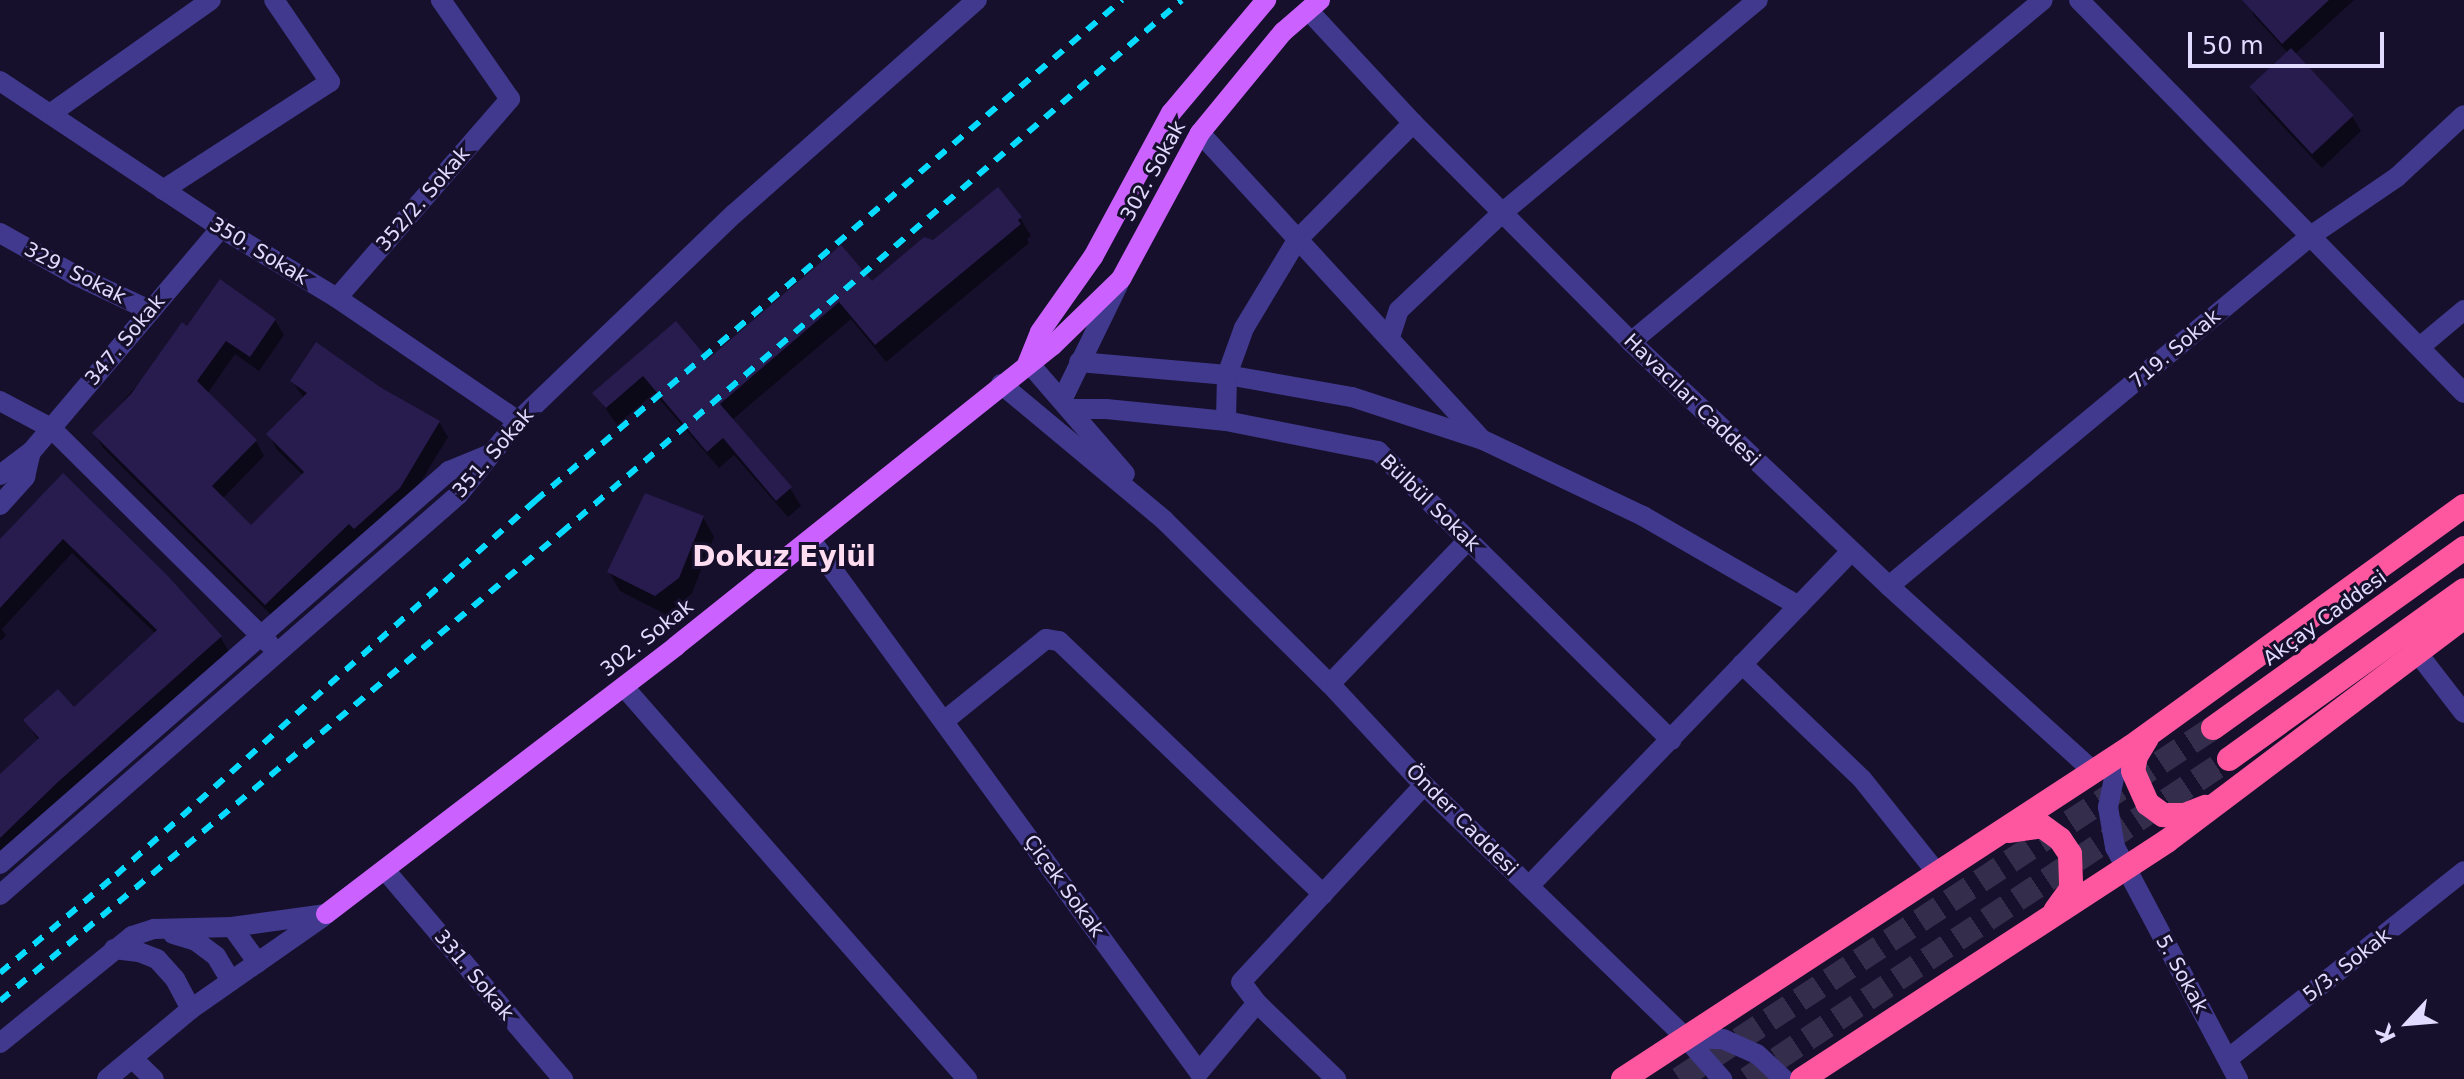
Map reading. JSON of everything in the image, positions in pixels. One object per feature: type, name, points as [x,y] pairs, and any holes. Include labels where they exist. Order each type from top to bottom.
[{"type":"highway","points":[[1623,1079],[2150,733],[2464,506]]},
{"type":"highway","name":"Akçay Caddesi","points":[[2213,728],[2464,548]]},
{"type":"highway","points":[[2229,759],[2464,590]]},
{"type":"highway","points":[[1802,1079],[2124,869],[2464,617]]},
{"type":"highway","points":[[2150,733],[2136,756],[2133,771],[2148,804],[2163,815],[2185,815],[2217,802]]},
{"type":"highway","points":[[1999,832],[2042,826],[2060,839],[2070,854],[2071,889],[2050,918]]},
{"type":"main road","name":"302. Sokak","points":[[1028,362],[1040,332],[1093,257],[1171,113],[1266,0]]},
{"type":"main road","name":"302. Sokak","points":[[326,914],[624,687],[811,540],[1028,362],[1052,346],[1121,279],[1200,133],[1283,32],[1314,5]]},
{"type":"street","points":[[50,114],[211,0]]},
{"type":"street","points":[[163,190],[330,82],[274,0]]},
{"type":"street","name":"352/2. Sokak","points":[[337,298],[510,99],[441,0]]},
{"type":"street","name":"351. Sokak","points":[[0,895],[458,495],[518,421],[734,214],[977,0]]},
{"type":"street","points":[[1390,337],[1399,310],[1502,213],[1758,0]]},
{"type":"street","points":[[1631,342],[2043,0]]},
{"type":"street","points":[[2079,0],[2464,393]]},
{"type":"street","name":"Havacılar Caddesi","points":[[1314,5],[1413,123],[1631,342],[1851,551],[2093,771]]},
{"type":"street","name":"350. Sokak","points":[[0,81],[221,228],[337,298],[518,421]]},
{"type":"street","name":"719. Sokak","points":[[1889,586],[2312,235],[2397,177],[2464,115]]},
{"type":"street","points":[[1226,421],[1227,375],[1244,328],[1297,240],[1413,123]]},
{"type":"street","points":[[1200,133],[1483,440]]},
{"type":"street","name":"347. Sokak","points":[[0,475],[31,452],[221,228]]},
{"type":"street","name":"329. Sokak","points":[[0,233],[151,311]]},
{"type":"street","points":[[1066,405],[1079,362],[1121,279]]},
{"type":"street","points":[[2421,346],[2464,310]]},
{"type":"street","name":"Önder Caddesi","points":[[1028,362],[1164,520]]},
{"type":"street","points":[[1079,362],[1227,375],[1352,397],[1483,440],[1643,516],[1799,606]]},
{"type":"street","name":"Önder Caddesi","points":[[1001,384],[1164,520],[1330,684],[1424,785],[1686,1038],[1722,1079]]},
{"type":"street","points":[[0,401],[51,428],[277,652]]},
{"type":"street","name":"Bülbül Sokak","points":[[1066,405],[1226,421],[1378,451],[1671,740]]},
{"type":"street","name":"347. Sokak","points":[[0,505],[25,477],[31,452]]},
{"type":"street","points":[[0,864],[449,471],[492,453]]},
{"type":"street","name":"Çiçek Sokak","points":[[811,540],[1198,1077],[1257,1003]]},
{"type":"street","points":[[1330,684],[1468,540]]},
{"type":"street","points":[[1529,886],[1851,551]]},
{"type":"street","points":[[944,721],[1046,639],[1059,641],[1323,894]]},
{"type":"street","points":[[2416,651],[2464,713]]},
{"type":"street","points":[[1742,664],[1862,779],[1937,873]]},
{"type":"street","points":[[624,687],[967,1079]]},
{"type":"street","name":"5. Sokak","points":[[2119,754],[2108,807],[2115,847],[2238,1079]]},
{"type":"street","points":[[1336,1079],[1257,1003],[1241,982],[1424,785]]},
{"type":"street","name":"331. Sokak","points":[[385,870],[563,1079]]},
{"type":"street","name":"5/3. Sokak","points":[[2229,1058],[2464,871]]},
{"type":"street","points":[[0,1043],[132,936],[154,929],[232,927],[326,914]]},
{"type":"street","points":[[107,1079],[191,1009],[326,914]]},
{"type":"street","points":[[232,927],[258,963]]},
{"type":"street","points":[[154,929],[196,941],[216,956],[231,981]]},
{"type":"street","points":[[114,949],[139,952],[157,959],[175,979],[191,1009]]},
{"type":"street","points":[[1686,1038],[1723,1039],[1757,1054],[1784,1079]]},
{"type":"street","points":[[133,1059],[154,1079]]},
{"type":"building","points":[[2242,0],[2329,0],[2282,44]]},
{"type":"building","points":[[2291,48],[2354,115],[2312,154],[2249,87]]},
{"type":"building","points":[[998,187],[1022,217],[1018,220],[1021,224],[875,345],[839,302],[720,404],[792,487],[776,501],[723,438],[707,452],[643,376],[606,408],[592,393],[676,321],[708,359],[841,245],[872,281],[924,237],[933,240]]},
{"type":"building","points":[[220,279],[276,319],[250,357],[226,341],[197,381],[257,440],[212,486],[251,525],[304,472],[266,434],[307,393],[290,381],[316,342],[380,387],[440,421],[400,488],[354,529],[349,524],[265,605],[92,433],[131,394],[182,322],[187,326]]},
{"type":"building","points":[[63,473],[167,575],[222,636],[0,838],[0,774],[39,738],[23,720],[58,689],[74,707],[157,630],[63,539],[0,608],[0,539]]},
{"type":"building","points":[[645,493],[704,516],[679,578],[655,596],[607,572]]},
{"type":"tunnel","points":[[1679,1079],[2213,728]]},
{"type":"tunnel","points":[[1747,1079],[2229,759]]},
{"type":"railway","points":[[0,973],[116,875],[535,501],[1122,0]]},
{"type":"railway","points":[[0,1001],[561,533],[1182,0]]},
{"type":"district","name":"Dokuz Eylül","points":[[784,557]]}]
